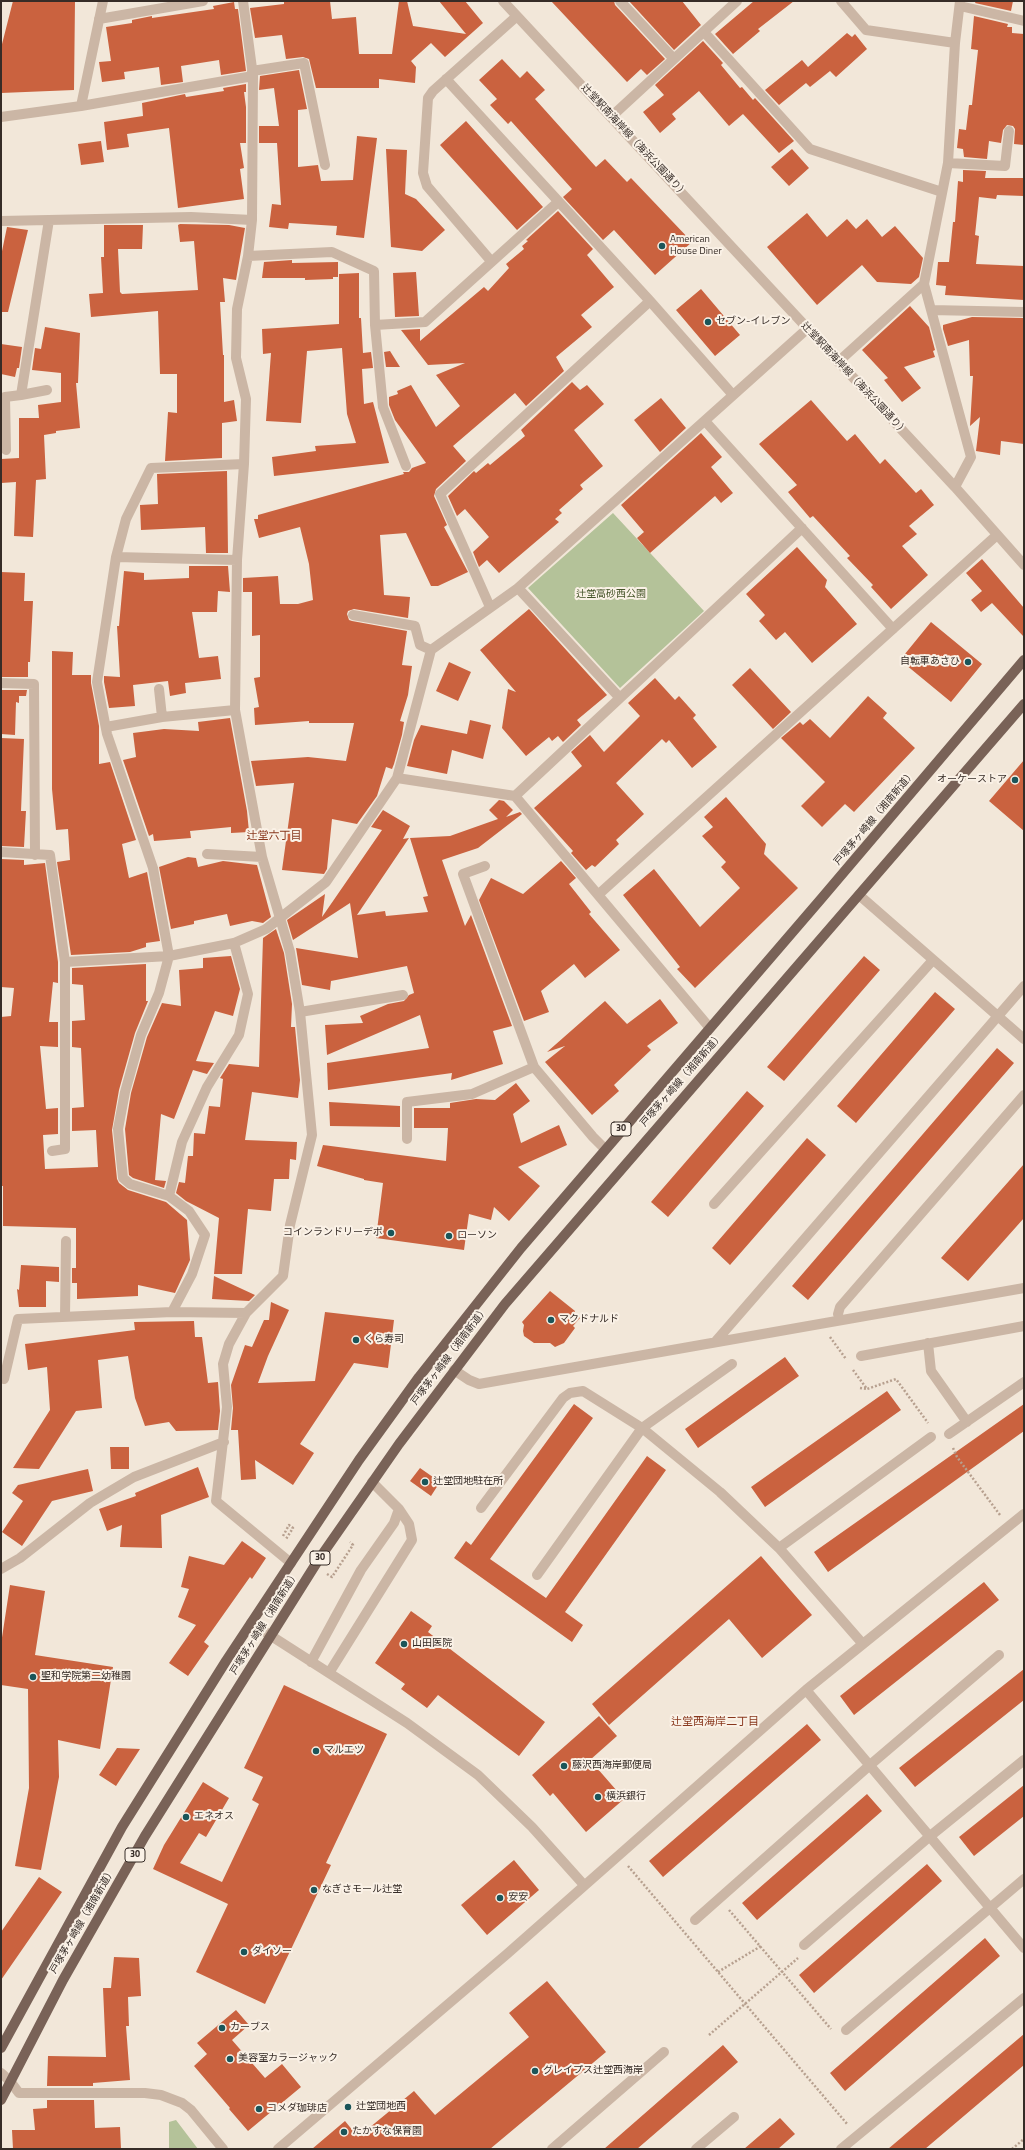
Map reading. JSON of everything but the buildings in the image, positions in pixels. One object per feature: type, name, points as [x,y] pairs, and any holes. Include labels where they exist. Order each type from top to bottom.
[{"type":"main road","name":"戸塚茅ヶ崎線（湘南新道）","points":[[1,2048],[122,1827],[290,1563],[419,1377],[520,1248],[826,893],[1024,660]]},
{"type":"main road","name":"戸塚茅ヶ崎線（湘南新道）","points":[[1,2100],[63,1980],[146,1836],[319,1559],[372,1482],[454,1370],[505,1304],[1024,704]]},
{"type":"street","points":[[81,106],[102,1]]},
{"type":"street","points":[[99,19],[203,1]]},
{"type":"street","points":[[243,1],[252,74],[252,220],[248,256],[237,309],[236,358],[246,399],[244,464],[237,560],[235,710],[262,857],[290,952],[300,1012],[312,1135],[290,1225],[283,1276],[246,1313],[229,1344],[222,1364],[227,1407],[216,1501],[290,1563]]},
{"type":"street","name":"辻堂駅南海岸線（海浜公園通り）","points":[[503,1],[955,487],[1024,564]]},
{"type":"street","points":[[620,1],[674,59]]},
{"type":"street","points":[[611,117],[737,1]]},
{"type":"street","points":[[841,1],[866,30],[955,43]]},
{"type":"street","points":[[955,487],[971,457],[924,284],[948,163],[955,43],[960,4],[1024,21]]},
{"type":"street","points":[[491,261],[427,186],[424,172],[428,98],[446,79],[517,16]]},
{"type":"street","points":[[704,32],[810,149],[942,192]]},
{"type":"street","points":[[1,117],[81,106],[304,63],[325,165]]},
{"type":"street","points":[[446,79],[650,301],[734,395]]},
{"type":"street","points":[[948,163],[1005,166],[1009,130]]},
{"type":"street","points":[[376,325],[425,322],[558,202]]},
{"type":"street","points":[[1,221],[191,217],[252,220]]},
{"type":"street","points":[[21,395],[49,220]]},
{"type":"street","points":[[248,256],[332,252],[374,271],[376,325],[383,407],[406,466]]},
{"type":"street","points":[[838,362],[924,284]]},
{"type":"street","points":[[490,607],[440,494],[650,301]]},
{"type":"street","points":[[931,310],[1024,312]]},
{"type":"street","points":[[65,962],[169,956],[234,943],[266,929],[326,882],[397,778],[431,650],[518,588],[807,329]]},
{"type":"street","points":[[6,450],[5,397],[47,390]]},
{"type":"street","points":[[705,421],[893,629]]},
{"type":"street","points":[[172,1312],[192,1274],[205,1235],[189,1211],[169,1196],[130,1184],[123,1178],[118,1129],[125,1092],[141,1035],[159,993],[169,956],[153,868],[106,727],[98,682],[116,557],[126,519],[151,468],[244,464]]},
{"type":"street","points":[[515,796],[802,528]]},
{"type":"street","points":[[598,894],[997,535]]},
{"type":"street","points":[[116,557],[237,560]]},
{"type":"street","points":[[518,588],[620,698]]},
{"type":"street","points":[[353,615],[415,626],[420,645],[431,650]]},
{"type":"street","points":[[1,683],[34,684],[35,854]]},
{"type":"street","points":[[159,689],[162,717]]},
{"type":"street","points":[[106,727],[162,717],[235,710]]},
{"type":"street","points":[[397,778],[515,796],[709,1027]]},
{"type":"street","points":[[1,852],[50,856],[65,962],[65,1149],[52,1151]]},
{"type":"street","points":[[207,854],[262,857]]},
{"type":"street","points":[[485,866],[463,874],[534,1067],[593,1137],[605,1149]]},
{"type":"street","points":[[859,895],[1024,1039]]},
{"type":"street","points":[[169,1196],[182,1142],[208,1087],[239,1035],[248,994],[234,943]]},
{"type":"street","points":[[714,1204],[933,960]]},
{"type":"street","points":[[716,1341],[1024,986]]},
{"type":"street","points":[[300,1012],[403,995]]},
{"type":"street","points":[[407,1139],[407,1102],[472,1094],[534,1067]]},
{"type":"street","points":[[838,1314],[840,1307],[1024,1095]]},
{"type":"street","points":[[66,1241],[66,1317]]},
{"type":"street","points":[[454,1370],[469,1380],[479,1384],[716,1341],[1024,1288]]},
{"type":"street","points":[[1,1378],[4,1379],[18,1319],[172,1312],[246,1313]]},
{"type":"street","points":[[861,1356],[1024,1326]]},
{"type":"street","points":[[928,1343],[931,1371],[967,1422]]},
{"type":"street","points":[[537,1576],[642,1428],[732,1364]]},
{"type":"street","points":[[949,1434],[1024,1382]]},
{"type":"street","points":[[481,1508],[563,1398],[576,1391],[587,1393],[642,1428],[720,1492],[779,1548],[862,1643]]},
{"type":"street","points":[[779,1548],[932,1433]]},
{"type":"street","points":[[1,1569],[20,1558],[90,1502],[134,1477],[224,1442]]},
{"type":"street","points":[[329,1673],[412,1540],[410,1524],[399,1509],[372,1482]]},
{"type":"street","points":[[311,1662],[361,1570],[394,1523],[399,1509]]},
{"type":"street","points":[[278,2149],[507,1954],[806,1690],[862,1643],[1024,1514]]},
{"type":"street","points":[[251,1623],[407,1723],[478,1775],[532,1827],[584,1885]]},
{"type":"street","points":[[695,1920],[870,1765],[999,1654]]},
{"type":"street","points":[[806,1690],[929,1837],[991,1907],[1024,1948]]},
{"type":"street","points":[[804,1945],[929,1837],[1024,1760]]},
{"type":"street","points":[[846,2030],[1024,1880]]},
{"type":"street","points":[[841,2149],[1024,1998]]},
{"type":"street","points":[[552,2149],[664,2052]]},
{"type":"street","points":[[1,2073],[10,2081],[19,2093],[145,2093],[161,2095],[182,2103],[191,2110],[223,2149]]},
{"type":"street","points":[[696,2149],[734,2117]]},
{"type":"path","points":[[829,1336],[867,1389]]},
{"type":"path","points":[[860,1388],[867,1389],[896,1379],[932,1433]]},
{"type":"path","points":[[952,1445],[957,1457],[1008,1526]]},
{"type":"path","points":[[282,1536],[289,1525],[293,1528],[282,1545]]},
{"type":"path","points":[[332,1577],[353,1544],[350,1542]]},
{"type":"path","points":[[618,1855],[857,2136]]},
{"type":"path","points":[[720,1898],[838,2038],[846,2030]]},
{"type":"path","points":[[709,2035],[805,1952],[804,1945]]},
{"type":"path","points":[[718,1972],[761,1946]]},
{"type":"path","points":[[1012,2149],[1024,2139]]},
{"type":"green space","name":"辻堂高砂西公園","points":[[613,513],[704,611],[620,688],[528,588]]},
{"type":"green space","points":[[176,2120],[198,2149],[169,2149],[169,2122]]},
{"type":"place","name":"American House Diner","points":[[662,246]]},
{"type":"place","name":"セブン-イレブン","points":[[708,322]]},
{"type":"place","name":"自転車あさひ","points":[[968,662]]},
{"type":"place","name":"オーケーストア","points":[[1015,780]]},
{"type":"place","name":"コインランドリーデポ","points":[[391,1233]]},
{"type":"place","name":"ローソン","points":[[449,1236]]},
{"type":"place","name":"マクドナルド","points":[[551,1320]]},
{"type":"place","name":"くら寿司","points":[[356,1340]]},
{"type":"place","name":"辻堂団地駐在所","points":[[425,1482]]},
{"type":"place","name":"山田医院","points":[[404,1644]]},
{"type":"place","name":"聖和学院第二幼稚園","points":[[33,1677]]},
{"type":"place","name":"マルエツ","points":[[316,1751]]},
{"type":"place","name":"藤沢西海岸郵便局","points":[[564,1766]]},
{"type":"place","name":"横浜銀行","points":[[598,1797]]},
{"type":"place","name":"エネオス","points":[[186,1817]]},
{"type":"place","name":"なぎさモール辻堂","points":[[314,1890]]},
{"type":"place","name":"安安","points":[[500,1898]]},
{"type":"place","name":"ダイソー","points":[[244,1952]]},
{"type":"place","name":"カーブス","points":[[222,2028]]},
{"type":"place","name":"美容室カラージャック","points":[[230,2059]]},
{"type":"place","name":"グレイプス辻堂西海岸","points":[[535,2071]]},
{"type":"place","name":"辻堂団地西","points":[[348,2107]]},
{"type":"place","name":"コメダ珈琲店","points":[[259,2109]]},
{"type":"place","name":"たかすな保育園","points":[[344,2132]]},
{"type":"district","name":"辻堂六丁目","points":[[274,836]]},
{"type":"district","name":"辻堂西海岸二丁目","points":[[715,1722]]}]
